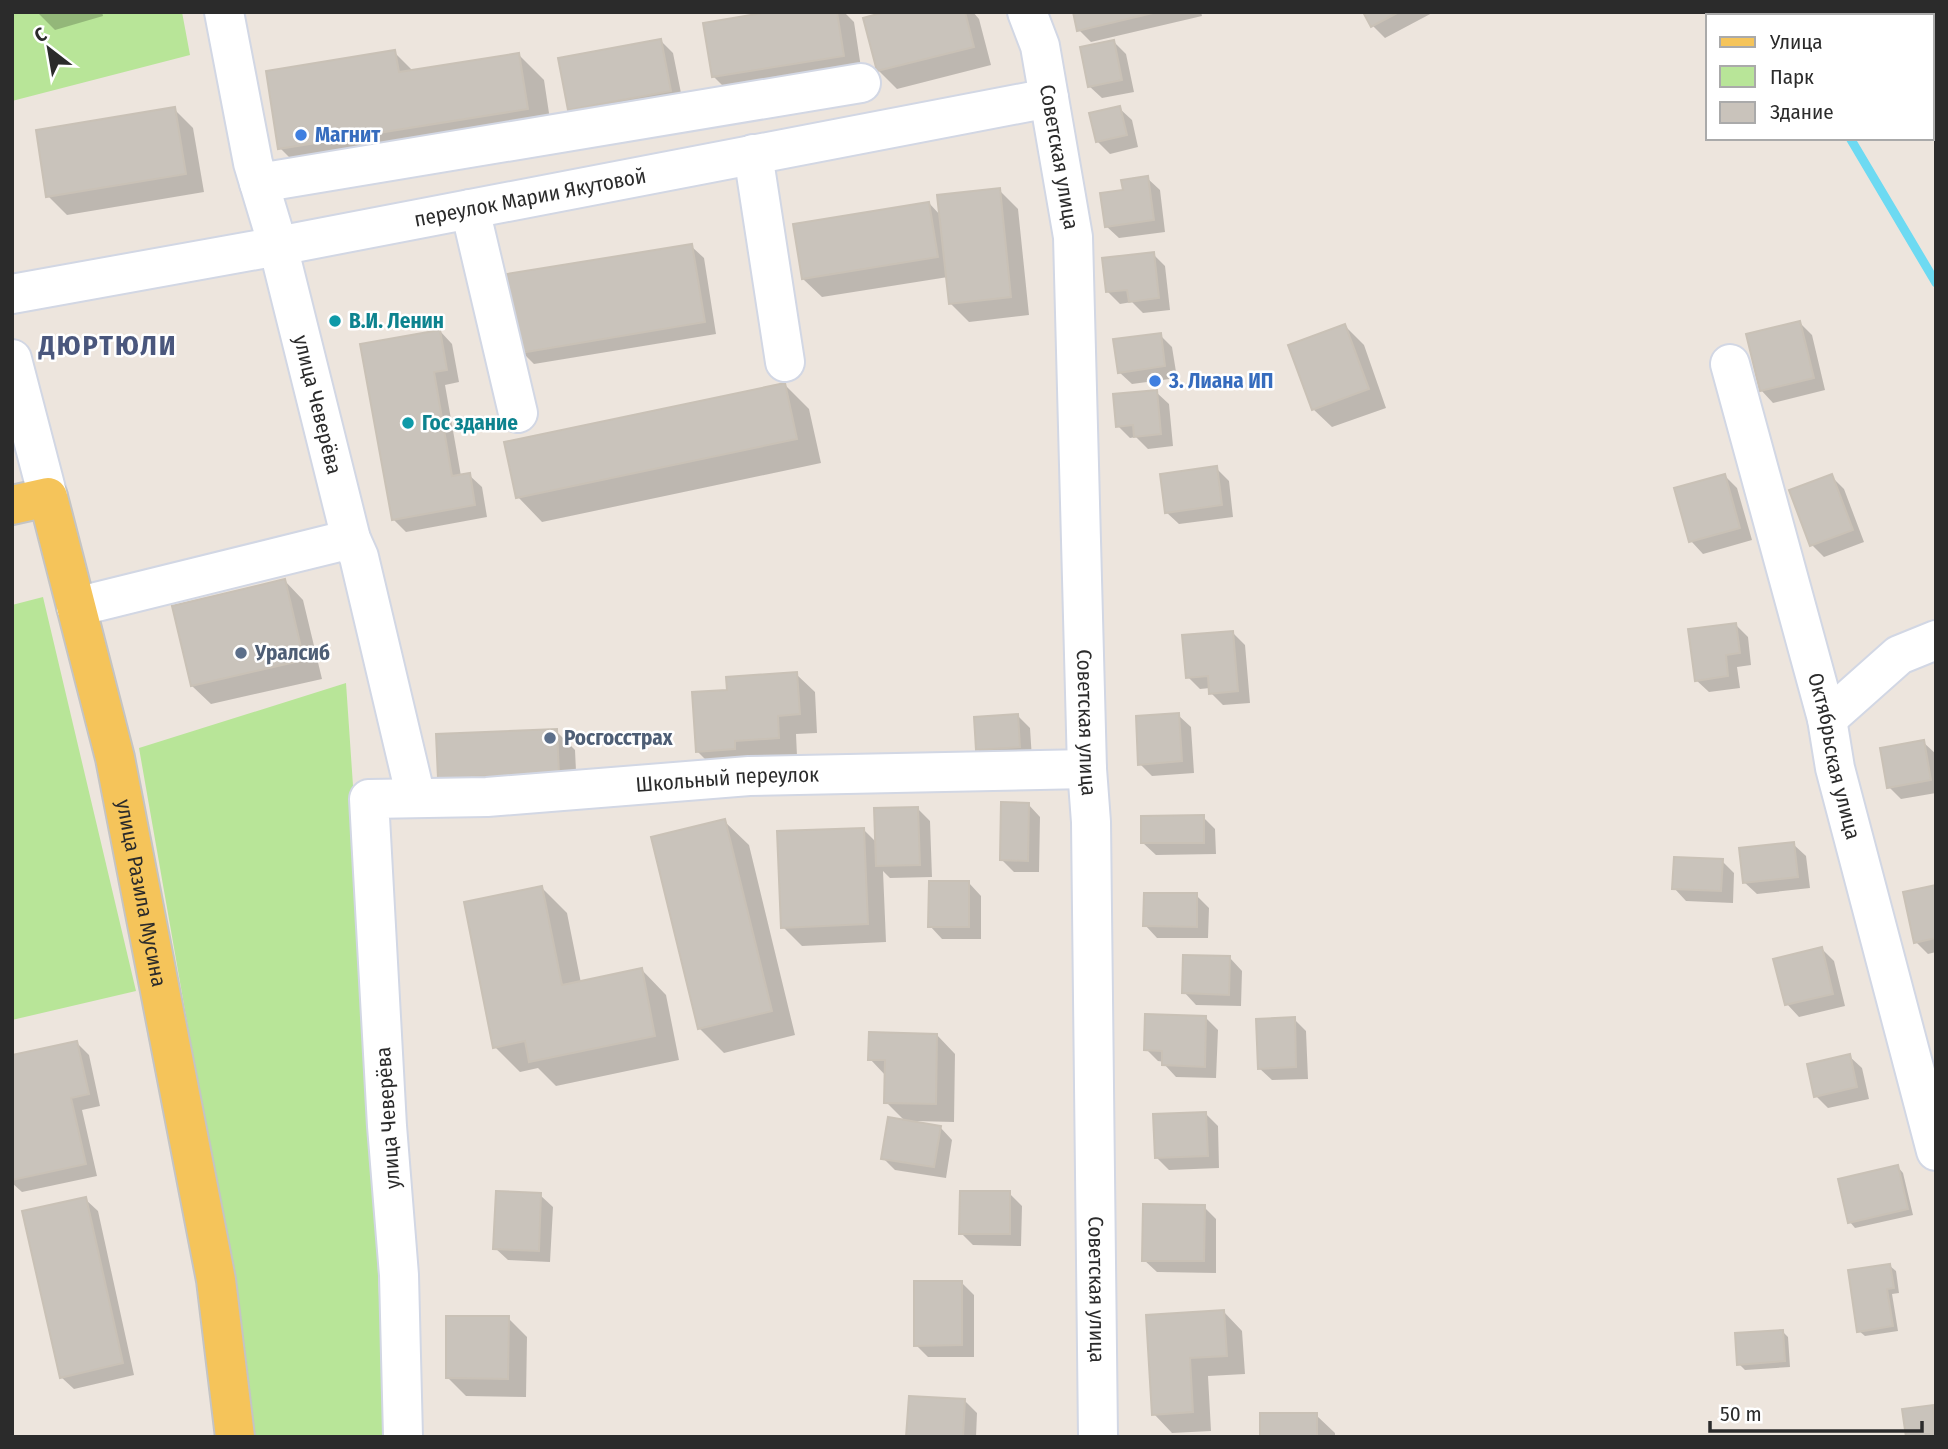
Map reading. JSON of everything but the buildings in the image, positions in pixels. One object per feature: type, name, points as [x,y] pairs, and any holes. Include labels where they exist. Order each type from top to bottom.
[{"type":"main road","name":"улица Разила Мусина","points":[[30,501],[76,607],[115,758],[216,1280],[235,1437]]},
{"type":"street","name":"улица Чеверёва","points":[[224,12],[253,163],[278,246],[351,539],[359,557],[416,798]]},
{"type":"street","name":"Советская улица","points":[[1027,12],[1040,46],[1073,237],[1087,769],[1091,822],[1098,1437]]},
{"type":"street","points":[[259,183],[860,83]]},
{"type":"street","name":"переулок Марии Якутовой","points":[[12,294],[278,246],[1049,98]]},
{"type":"street","points":[[686,112],[697,166]]},
{"type":"street","points":[[546,136],[559,192]]},
{"type":"street","points":[[753,155],[785,362]]},
{"type":"street","points":[[413,158],[428,217]]},
{"type":"street","points":[[470,209],[519,413]]},
{"type":"street","name":"улица Разила Мусина","points":[[12,359],[30,501]]},
{"type":"street","name":"Октябрьская улица","points":[[1730,364],[1827,719],[1835,768],[1936,1150]]},
{"type":"street","points":[[76,607],[351,539]]},
{"type":"street","points":[[1827,719],[1899,655],[1936,640]]},
{"type":"street","name":"Школьный переулок","points":[[369,799],[486,797],[749,776],[1087,769]]},
{"type":"street","name":"улица Чеверёва","points":[[369,799],[387,1126],[399,1275],[403,1437]]},
{"type":"green space","points":[[12,12],[182,12],[190,55],[12,101]]},
{"type":"green space","points":[[43,597],[136,991],[12,1020],[12,605]]},
{"type":"green space","points":[[346,683],[364,947],[385,1437],[250,1437],[221,1216],[139,748]]},
{"type":"waterway","points":[[1851,140],[1936,283]]},
{"type":"place","name":"Магнит","points":[[301,135]]},
{"type":"place","name":"В.И. Ленин","points":[[335,321]]},
{"type":"place","name":"3. Лиана ИП","points":[[1155,381]]},
{"type":"place","name":"Гос здание","points":[[408,423]]},
{"type":"place","name":"Уралсиб","points":[[241,653]]},
{"type":"place","name":"Росгосстрах","points":[[550,738]]},
{"type":"district","name":"ДЮРТЮЛИ","points":[[108,345]]}]
